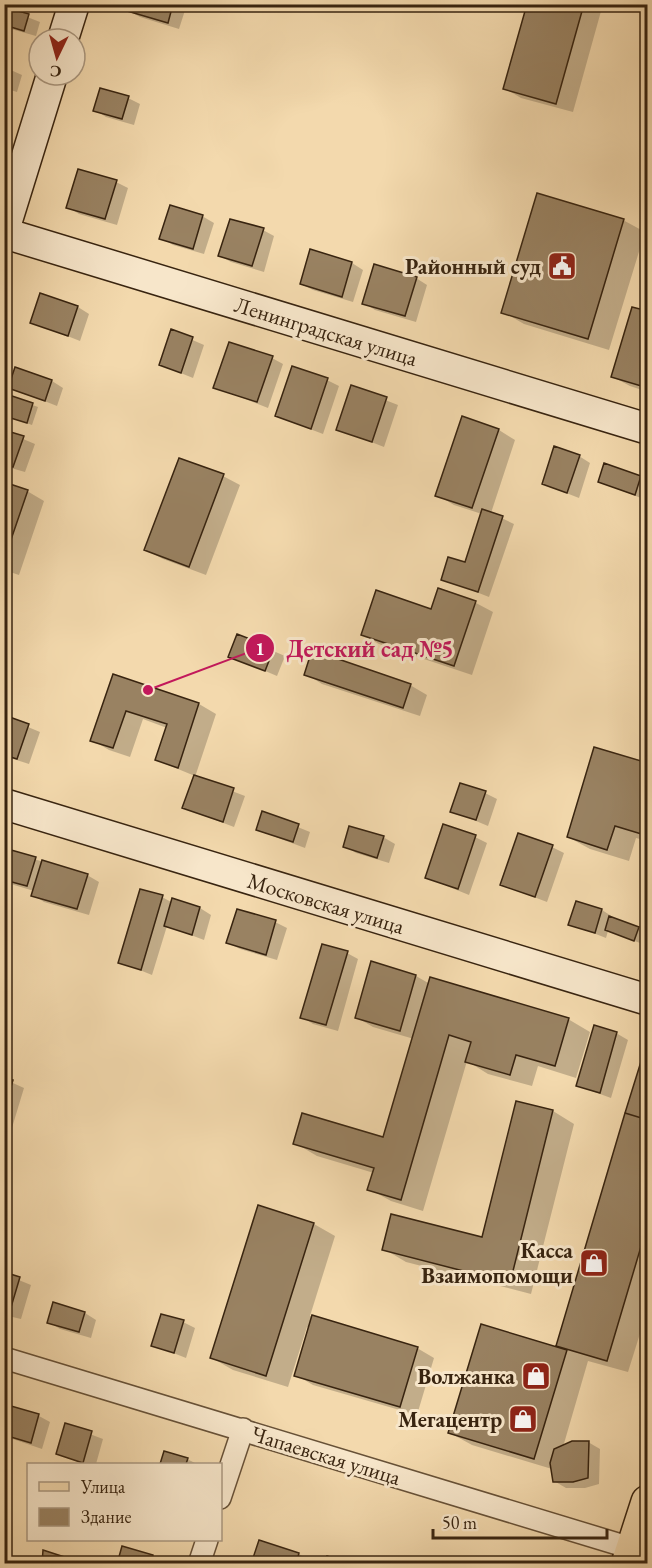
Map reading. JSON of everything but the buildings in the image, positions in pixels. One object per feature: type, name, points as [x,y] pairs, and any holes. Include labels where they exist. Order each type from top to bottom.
[{"type":"main road","points":[[636,1555],[648,1502]]},
{"type":"street","points":[[67,27],[74,4]]},
{"type":"street","points":[[4,232],[48,87]]},
{"type":"street","name":"Ленинградская улица","points":[[4,232],[648,429]]},
{"type":"street","name":"Московская улица","points":[[4,804],[648,1000]]},
{"type":"street","name":"Чапаевская улица","points":[[4,1358],[243,1429],[636,1555]]},
{"type":"street","points":[[222,1492],[243,1429]]},
{"type":"street","points":[[199,1563],[206,1541]]},
{"type":"place","name":"Районный суд","points":[[562,266]]},
{"type":"place","name":"Детский сад №5","points":[[148,690]]},
{"type":"place","name":"Касса Взаимопомощи","points":[[594,1263]]},
{"type":"place","name":"Волжанка","points":[[536,1376]]},
{"type":"place","name":"Мегацентр","points":[[523,1419]]}]
